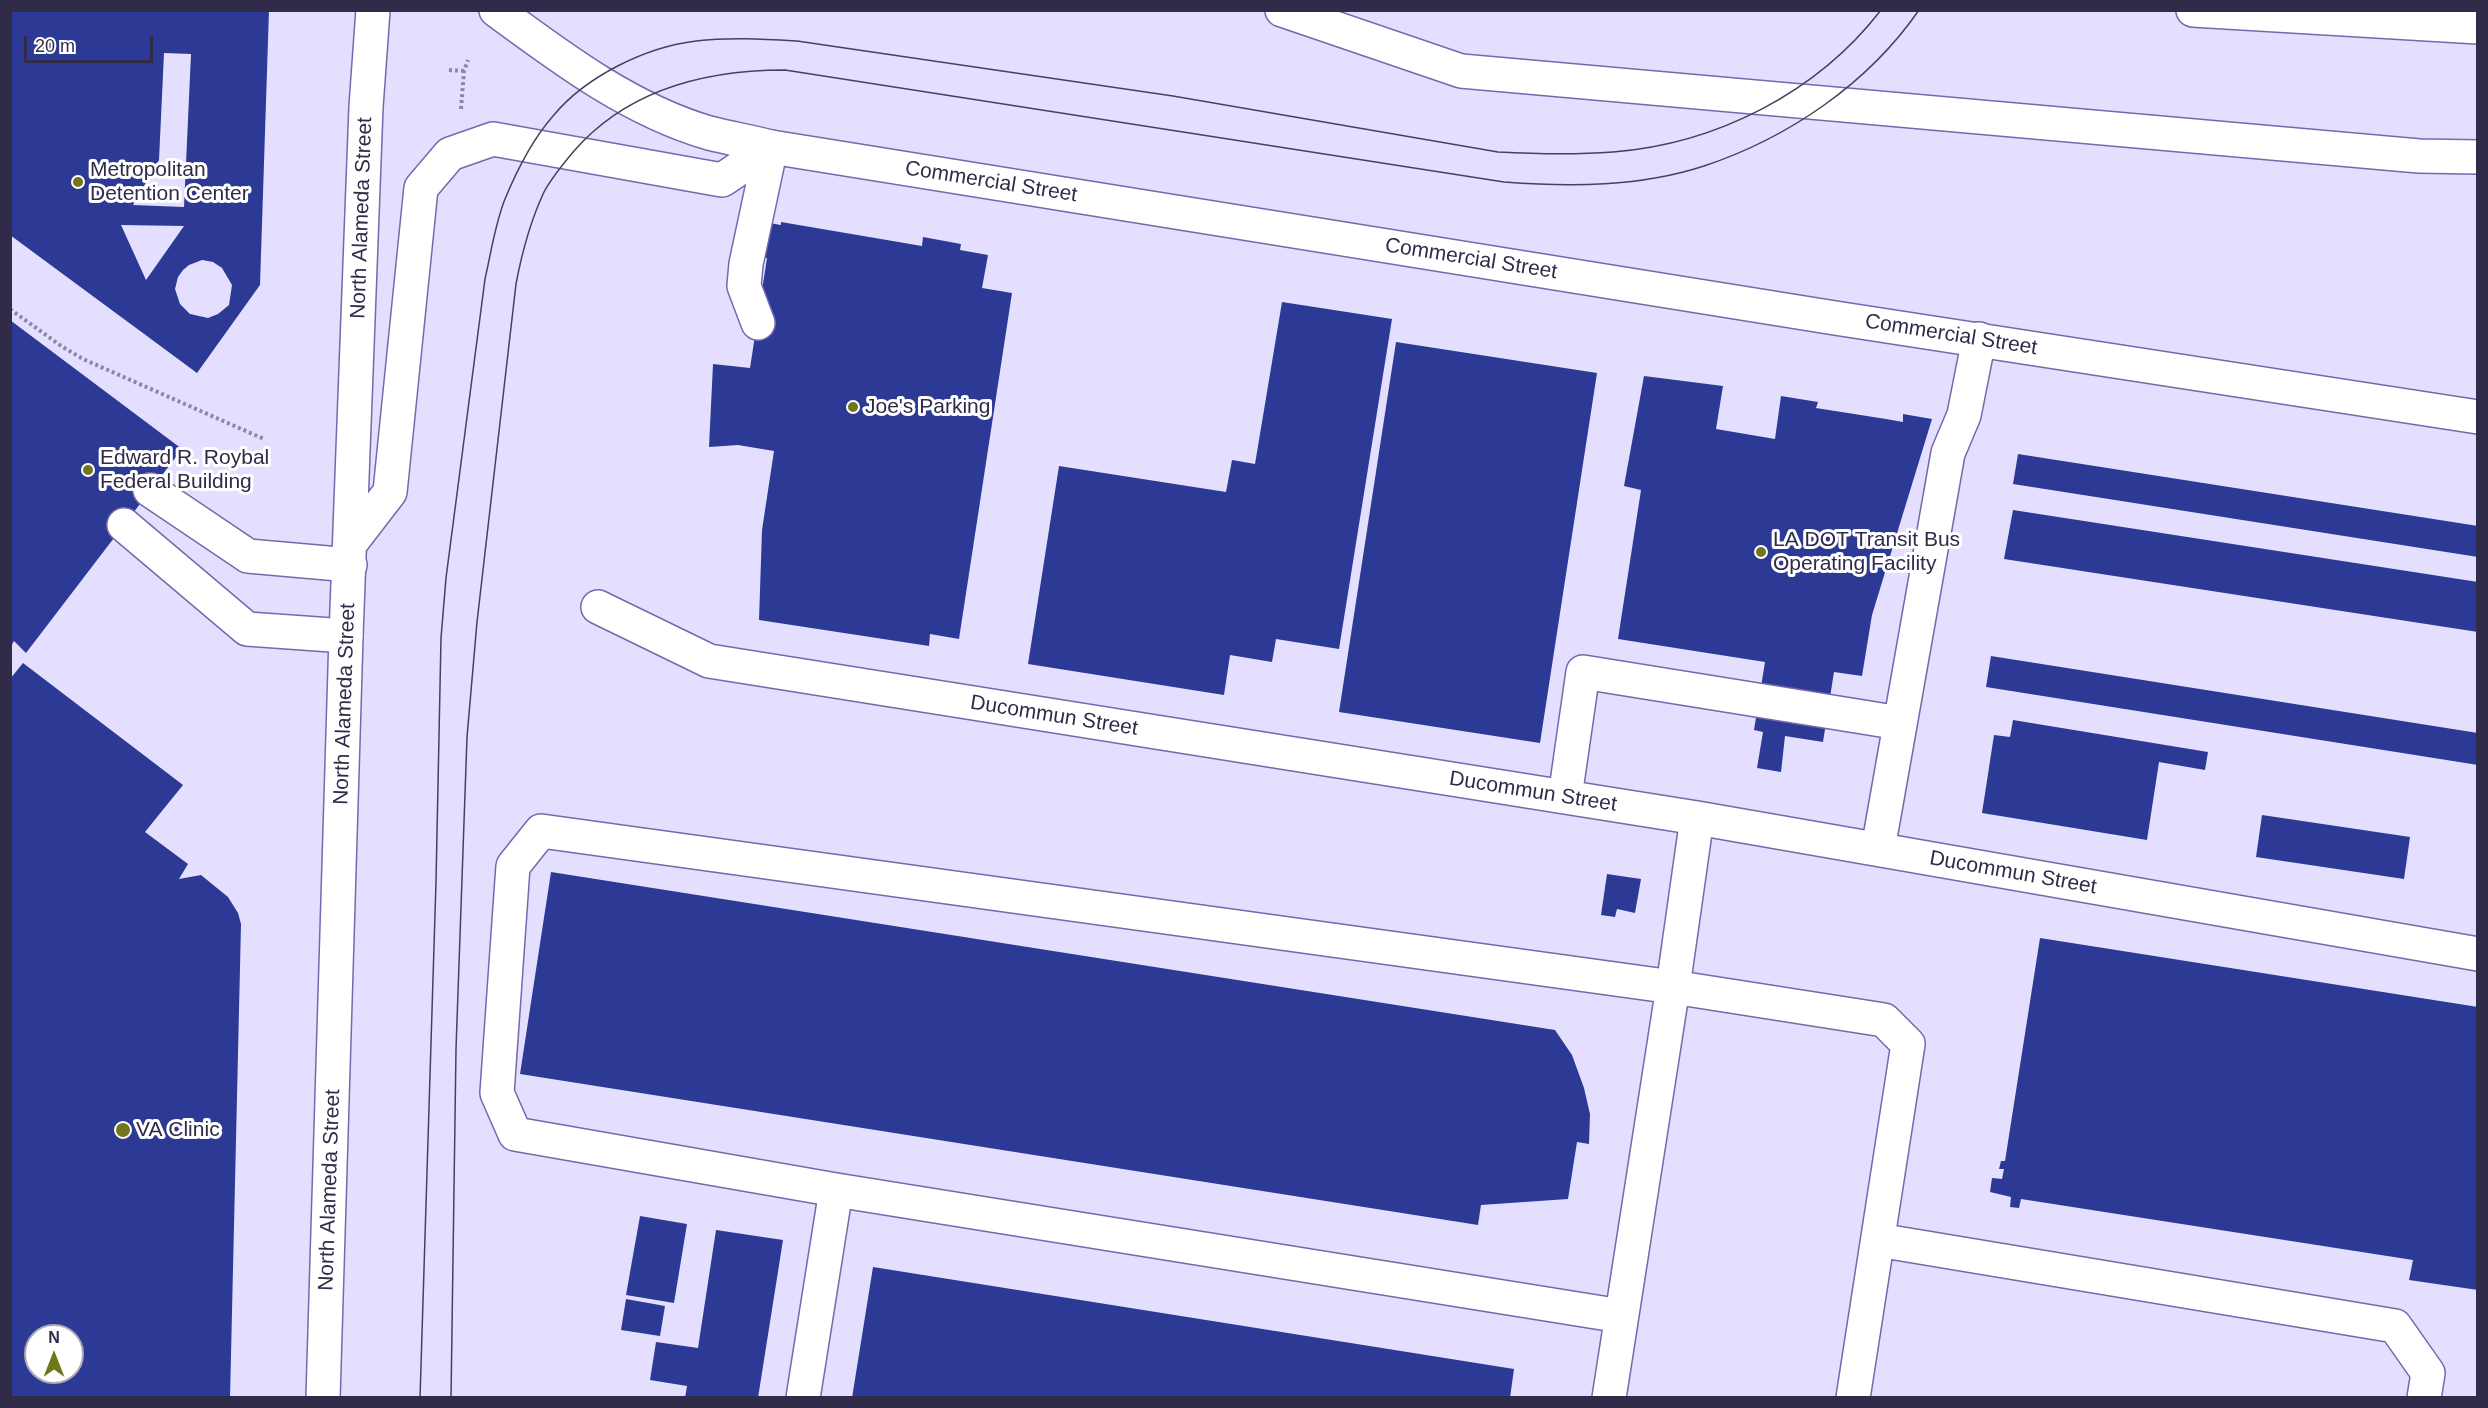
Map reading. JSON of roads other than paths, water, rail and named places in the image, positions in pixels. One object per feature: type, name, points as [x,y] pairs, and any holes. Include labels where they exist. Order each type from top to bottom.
[{"type":"main road","name":"North Alameda Street","points":[[323,1398],[346,636],[366,107],[373,10]]},
{"type":"main road","name":"Commercial Street","points":[[496,10],[579,71],[660,114],[708,132],[771,147],[2478,417]]},
{"type":"main road","points":[[1282,10],[1461,71],[2419,156],[2478,157]]},
{"type":"main road","points":[[2193,10],[2478,27]]},
{"type":"main road","points":[[150,490],[248,556],[350,554],[390,492],[421,188],[450,154],[494,139],[722,180],[771,147]]},
{"type":"main road","points":[[758,323],[744,286],[746,264],[771,147]]},
{"type":"main road","points":[[2419,156],[2478,174]]},
{"type":"main road","points":[[1878,849],[1948,453],[1964,415],[1979,339]]},
{"type":"main road","points":[[124,525],[247,628],[346,636]]},
{"type":"main road","name":"Ducommun Street","points":[[598,607],[709,661],[1697,818],[2478,954]]},
{"type":"main road","points":[[1565,797],[1583,672],[1900,723]]},
{"type":"main road","points":[[1609,1398],[1697,818]]},
{"type":"main road","points":[[1622,1316],[836,1190],[515,1134],[497,1094],[513,866],[541,831],[1673,987],[1884,1020],[1908,1044],[1853,1398]]},
{"type":"main road","points":[[803,1398],[836,1190]]},
{"type":"main road","points":[[1878,1240],[2395,1326],[2427,1374],[2424,1398]]},
{"type":"tram line","points":[[420,1398],[441,638],[446,578],[485,279],[496,228],[505,199],[526,156],[545,125],[567,102],[582,88],[618,66],[677,44],[734,39],[797,41],[1173,96],[1498,152],[1555,154],[1613,152],[1651,147],[1689,138],[1762,109],[1827,66],[1855,40],[1881,10]]},
{"type":"tram line","points":[[451,1398],[456,1049],[467,737],[477,622],[516,284],[521,260],[527,237],[547,186],[574,151],[595,130],[618,112],[670,87],[726,74],[785,70],[1504,182],[1554,185],[1630,182],[1704,166],[1766,140],[1795,124],[1824,105],[1876,62],[1919,10]]},
{"type":"place","name":"Metropolitan Detention Center","points":[[78,182]]},
{"type":"place","name":"Joe's Parking","points":[[853,407]]},
{"type":"place","name":"Edward R. Roybal Federal Building","points":[[88,470]]},
{"type":"place","name":"LA DOT Transit Bus Operating Facility","points":[[1761,552]]},
{"type":"place","name":"VA Clinic","points":[[123,1130]]}]
